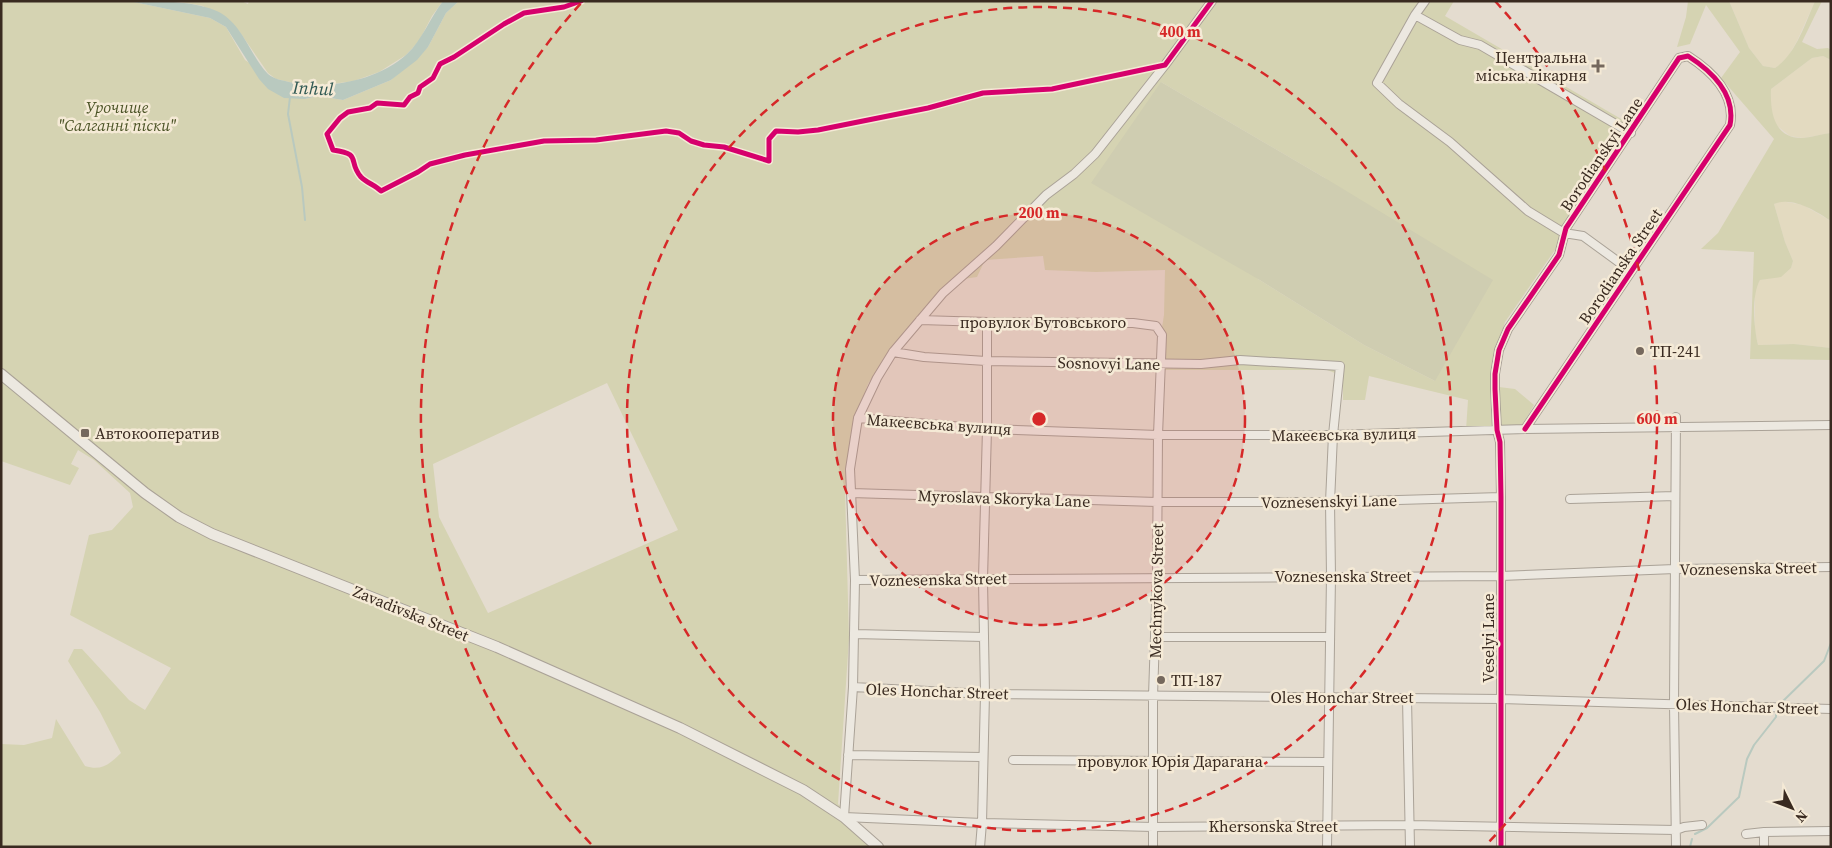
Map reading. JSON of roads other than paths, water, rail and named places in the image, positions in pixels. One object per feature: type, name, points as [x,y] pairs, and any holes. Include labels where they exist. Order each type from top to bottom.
[{"type":"street","points":[[844,817],[853,687],[855,580],[850,469],[858,418],[877,378],[893,352],[920,320],[943,293],[996,246],[1046,195],[1074,174],[1095,154],[1165,65],[1212,1]]},
{"type":"street","points":[[1425,1],[1414,15],[1377,83],[1399,104],[1450,142],[1528,211],[1564,233],[1583,236],[1631,271]]},
{"type":"street","points":[[1414,15],[1460,40],[1480,45],[1631,133]]},
{"type":"street","name":"Borodianskyi Lane","points":[[1497,430],[1495,374],[1499,350],[1508,329],[1559,255],[1566,228],[1631,133],[1679,58],[1688,56],[1719,81]]},
{"type":"street","name":"Borodianska Street","points":[[1525,429],[1730,125],[1732,115],[1728,96],[1719,81]]},
{"type":"street","name":"провулок Бутовського","points":[[920,320],[1133,323],[1156,326],[1162,335]]},
{"type":"street","points":[[980,847],[985,694],[983,579],[988,429],[987,322]]},
{"type":"street","name":"Mechnykova Street","points":[[1154,847],[1153,762],[1158,435],[1162,335]]},
{"type":"street","name":"Sosnovyi Lane","points":[[893,352],[924,357],[986,361],[1201,364],[1240,360],[1340,366],[1333,435]]},
{"type":"street","name":"Zavadivska Street","points":[[1,374],[144,493],[179,517],[212,534],[498,648],[680,728],[803,790],[844,817],[878,847]]},
{"type":"street","points":[[1676,417],[1674,704],[1676,847]]},
{"type":"street","name":"Макеєвська вулиця","points":[[858,418],[988,429],[1158,435],[1333,435],[1525,429],[1831,425]]},
{"type":"street","name":"Veselyi Lane","points":[[1497,430],[1500,442],[1501,497],[1501,847]]},
{"type":"street","points":[[1327,847],[1331,576],[1330,502],[1333,435]]},
{"type":"street","name":"Myroslava Skoryka Lane","points":[[850,494],[1157,502]]},
{"type":"street","points":[[1570,499],[1676,496]]},
{"type":"street","name":"Voznesenskyi Lane","points":[[1157,502],[1330,502],[1501,497]]},
{"type":"street","name":"Voznesenska Street","points":[[855,580],[1501,576],[1675,569],[1831,567]]},
{"type":"street","points":[[854,634],[984,637]]},
{"type":"street","points":[[1156,637],[1329,637]]},
{"type":"street","name":"Oles Honchar Street","points":[[853,687],[985,694],[1500,699],[1831,709]]},
{"type":"street","points":[[1407,698],[1410,847]]},
{"type":"street","points":[[848,755],[983,757]]},
{"type":"street","name":"провулок Юрія Дарагана","points":[[1013,760],[1327,762]]},
{"type":"street","name":"Khersonska Street","points":[[844,817],[982,824],[1154,827],[1410,825],[1676,830],[1702,825]]},
{"type":"street","points":[[1746,834],[1831,831]]},
{"type":"street","points":[[1764,832],[1764,847]]},
{"type":"water","name":"Inhul","points":[[129,1],[187,3],[219,12],[234,24],[270,76],[289,82],[319,85],[351,81],[382,71],[407,54],[417,42],[443,1],[459,1],[446,13],[428,47],[417,60],[391,80],[343,100],[318,96],[305,99],[284,98],[268,89],[259,79],[226,27],[210,18]]},
{"type":"waterway","name":"Inhul","points":[[290,97],[288,114],[302,187],[305,220]]},
{"type":"waterway","points":[[1780,704],[1824,661],[1831,643]]},
{"type":"waterway","points":[[1695,834],[1707,828],[1739,797],[1747,759],[1754,745],[1776,717],[1776,711]]},
{"type":"waterway","points":[[1690,847],[1692,839]]},
{"type":"place","name":"Центральна міська лікарня","points":[[1598,66]]},
{"type":"place","name":"ТП-241","points":[[1640,351]]},
{"type":"place","name":"Автокооператив","points":[[85,433]]},
{"type":"place","name":"ТП-187","points":[[1161,680]]},
{"type":"park label","name":"Урочище \"Салганні піски\"","points":[[117,116]]}]
